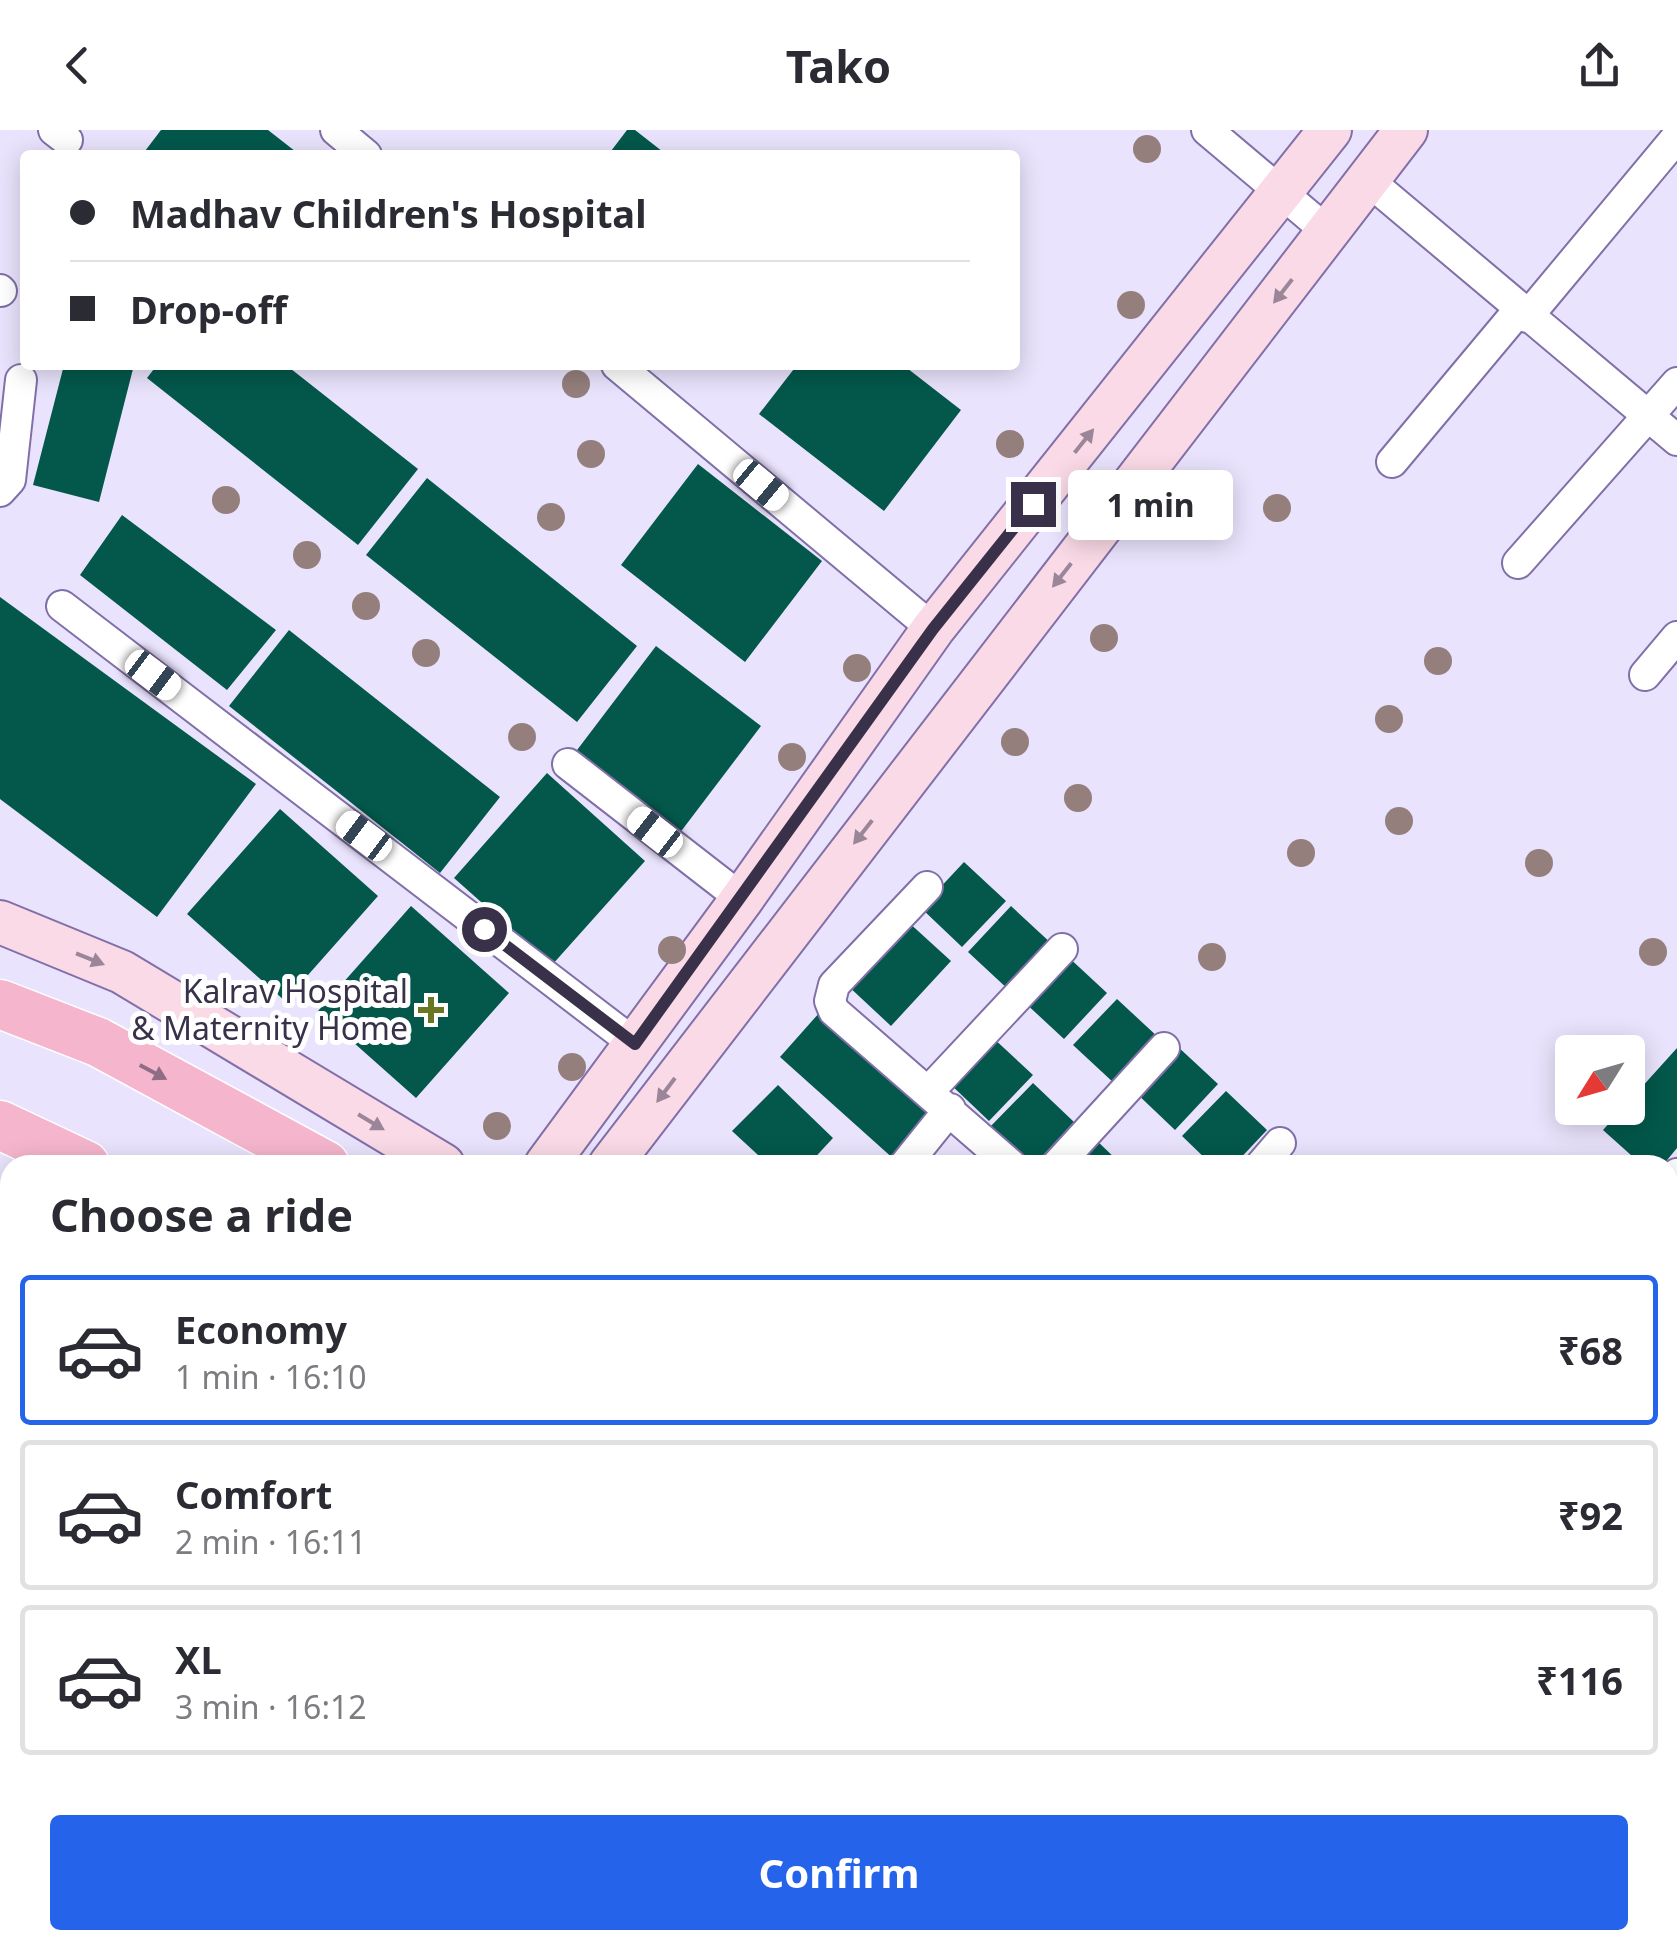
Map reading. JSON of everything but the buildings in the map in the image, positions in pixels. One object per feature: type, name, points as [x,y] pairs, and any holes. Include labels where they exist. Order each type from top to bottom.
[{"type":"main road","points":[[0,1004],[98,1042],[307,1155]]},
{"type":"main road","points":[[0,1125],[64,1155]]},
{"type":"street","points":[[336,130],[360,150]]},
{"type":"street","points":[[1207,130],[1328,232]]},
{"type":"street","points":[[553,1155],[742,900],[933,629],[1330,130]]},
{"type":"street","points":[[618,1155],[1406,130]]},
{"type":"street","points":[[1392,462],[1677,137]]},
{"type":"street","points":[[1368,180],[1677,440]]},
{"type":"street","points":[[623,370],[933,629]]},
{"type":"street","points":[[0,491],[10,480],[21,380]]},
{"type":"street","points":[[1518,563],[1677,383]]},
{"type":"street","points":[[62,606],[635,1044]]},
{"type":"street","points":[[1645,675],[1677,637]]},
{"type":"street","points":[[568,764],[742,900]]},
{"type":"street","points":[[927,887],[834,986],[830,1001],[834,1010],[1000,1155]]},
{"type":"street","points":[[0,922],[122,972],[426,1155]]},
{"type":"street","points":[[910,1155],[939,1100],[1062,949]]},
{"type":"street","points":[[1066,1155],[1164,1048]]},
{"type":"place","name":"Kalrav Hospital & Maternity Home","points":[[431,1010]]},
{"type":"route","points":[[484,929],[635,1044],[933,629],[1033,504]]}]
